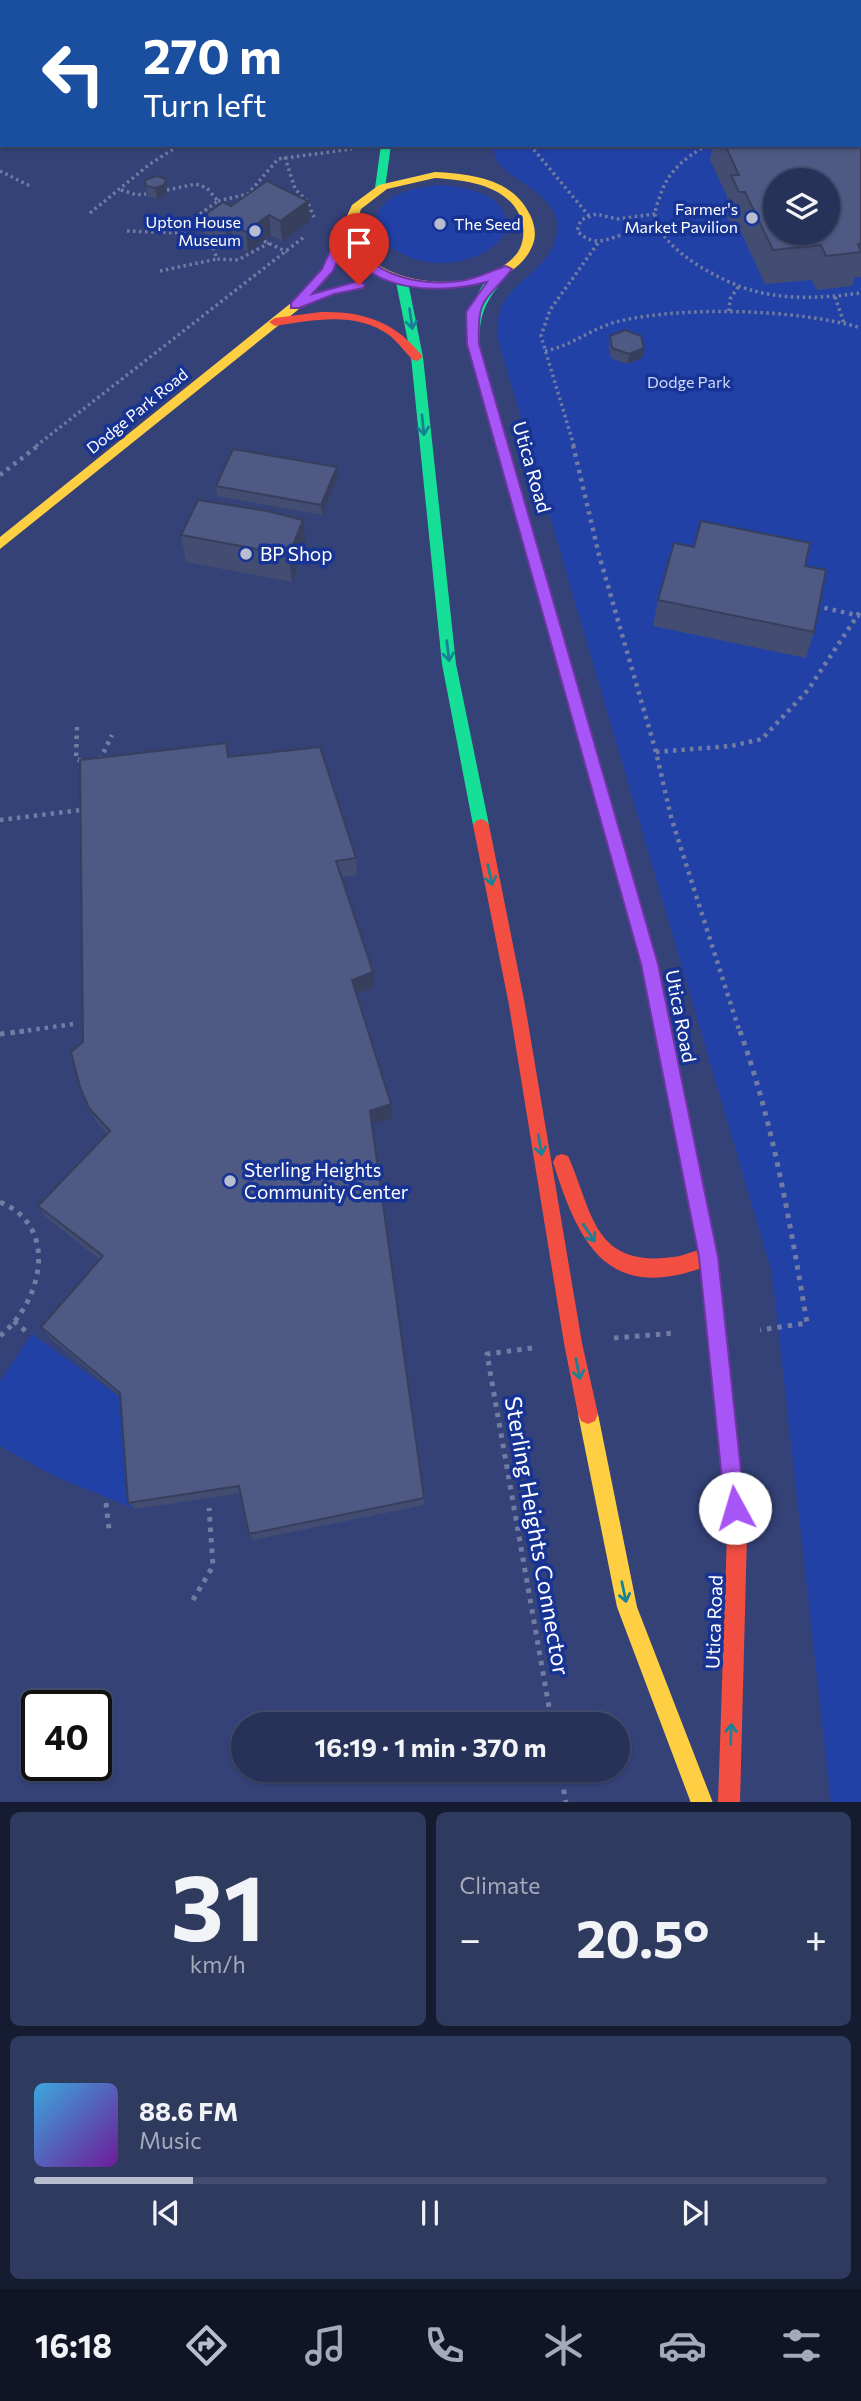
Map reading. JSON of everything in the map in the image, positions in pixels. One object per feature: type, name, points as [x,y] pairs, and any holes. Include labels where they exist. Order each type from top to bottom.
[{"type":"street","points":[[380,188],[386,147]]},
{"type":"street","points":[[370,283],[397,280],[432,286],[459,285],[485,279],[506,269],[522,256],[531,241],[531,225],[525,209],[481,163]]},
{"type":"street","points":[[511,195],[492,185],[465,177],[435,175],[406,178],[380,188],[364,198],[353,210],[347,224],[348,238],[355,252],[367,265],[397,280],[409,307],[417,357],[449,664],[517,1005],[573,1343],[627,1607],[702,1802]]},
{"type":"street","name":"Dodge Park Road","points":[[0,544],[295,306],[327,271],[347,224]]},
{"type":"street","name":"Utica Road","points":[[506,269],[486,290],[472,312],[473,344],[649,964],[709,1257],[737,1534],[729,1802]]},
{"type":"street","name":"Dodge Park Road","points":[[295,306],[331,291]]},
{"type":"street","points":[[275,322],[333,314],[372,320],[393,332],[417,357]]},
{"type":"street","points":[[517,1005],[568,1184],[584,1229],[599,1247],[618,1262],[643,1270],[671,1269],[709,1257]]},
{"type":"path","points":[[90,214],[150,164],[177,147]]},
{"type":"path","points":[[531,147],[543,163],[572,191],[589,216]]},
{"type":"path","points":[[704,147],[682,159],[665,177],[656,214],[663,230],[684,255],[715,276],[740,286],[789,297],[835,297],[861,293]]},
{"type":"path","points":[[183,233],[183,223],[218,201],[250,194],[276,161],[285,157],[356,148]]},
{"type":"path","points":[[285,157],[295,189],[312,208],[313,226]]},
{"type":"path","points":[[0,171],[30,186]]},
{"type":"path","points":[[167,190],[202,184],[218,201]]},
{"type":"path","points":[[120,190],[136,195],[146,194]]},
{"type":"path","points":[[656,214],[617,219],[604,215],[589,216],[581,220],[577,231],[589,241],[598,243],[613,242],[623,235],[663,230]]},
{"type":"path","points":[[127,231],[183,233],[212,244],[217,259]]},
{"type":"path","points":[[0,475],[305,237]]},
{"type":"path","points":[[264,241],[287,252]]},
{"type":"path","points":[[160,271],[217,259],[231,262],[250,258],[269,243]]},
{"type":"path","points":[[573,1343],[645,1334],[767,1329],[807,1323],[779,1163],[760,1088],[718,969],[674,826],[656,752],[599,555],[578,460],[541,335],[542,321],[598,243]]},
{"type":"path","points":[[729,311],[730,299],[740,286]]},
{"type":"path","points":[[835,297],[844,323]]},
{"type":"path","points":[[545,351],[566,347],[617,321],[658,314],[729,311],[844,323],[861,328]]},
{"type":"path","points":[[656,752],[731,746],[762,739],[808,690],[860,614],[816,606]]},
{"type":"path","points":[[77,727],[75,754],[76,760],[82,762],[101,759],[112,734]]},
{"type":"path","points":[[0,820],[81,810]]},
{"type":"path","points":[[0,1034],[73,1024]]},
{"type":"path","points":[[0,1202],[15,1209],[31,1233],[40,1264],[36,1287],[0,1336]]},
{"type":"path","points":[[13,1321],[29,1334]]},
{"type":"path","name":"Sterling Heights Connector","points":[[550,1712],[487,1354],[573,1343]]},
{"type":"path","points":[[106,1503],[109,1529]]},
{"type":"path","points":[[193,1600],[213,1566],[209,1508]]},
{"type":"path","points":[[562,1782],[566,1802]]},
{"type":"green space","name":"Dodge Park","points":[[492,147],[861,147],[861,1802],[831,1802],[772,1273],[497,336],[498,317],[504,303],[550,252],[558,225],[555,213],[548,203],[500,165]]},
{"type":"green space","points":[[437,185],[482,193],[492,199],[500,206],[505,216],[506,228],[500,240],[481,254],[450,262],[422,261],[399,252],[383,238],[377,222],[382,206],[402,193]]},
{"type":"green space","points":[[32,1334],[127,1402],[135,1509],[54,1476],[0,1446],[0,1381]]},
{"type":"building","points":[[726,147],[861,147],[861,244],[858,244],[861,252],[826,256],[821,245],[840,245],[840,168],[763,168],[763,229],[745,192],[739,192],[731,175],[739,175]]},
{"type":"building","points":[[157,176],[166,179],[164,185],[155,188],[146,186],[145,180]]},
{"type":"building","points":[[267,181],[308,201],[280,221],[269,215],[246,232],[231,224],[225,228],[202,217],[223,202],[231,206]]},
{"type":"building","points":[[771,245],[821,245],[773,250]]},
{"type":"building","points":[[625,330],[641,336],[644,348],[629,354],[612,348],[610,336]]},
{"type":"building","points":[[233,449],[337,467],[321,505],[216,486]]},
{"type":"building","points":[[198,500],[267,511],[303,520],[289,555],[181,535]]},
{"type":"building","points":[[701,521],[810,543],[805,566],[826,570],[814,632],[658,600],[674,543],[694,547]]},
{"type":"building","name":"Sterling Heights Community Center","points":[[226,743],[228,757],[320,747],[356,858],[336,861],[373,972],[352,980],[391,1104],[370,1111],[424,1498],[249,1534],[239,1486],[128,1503],[120,1393],[41,1327],[103,1256],[38,1206],[110,1131],[89,1108],[80,1087],[71,1052],[83,1042],[80,760]]},
{"type":"traffic: fast","points":[[380,188],[386,147]]},
{"type":"traffic: fast","points":[[506,269],[480,302],[474,319],[473,343],[554,629]]},
{"type":"traffic: fast","points":[[402,282],[417,357],[449,664],[481,825]]},
{"type":"traffic: slow","points":[[435,175],[486,182],[514,200],[527,220],[529,232],[528,243],[512,264],[476,281],[433,285],[392,276],[374,267],[359,254],[348,230],[356,207],[383,187],[435,175]]},
{"type":"traffic: slow","points":[[0,544],[295,306],[327,271],[347,224]]},
{"type":"traffic: slow","points":[[629,894],[649,964],[709,1257],[731,1474]]},
{"type":"traffic: slow","points":[[588,1414],[627,1607],[702,1802]]},
{"type":"traffic: jam","points":[[275,322],[321,316],[366,319],[394,333],[417,357]]},
{"type":"traffic: jam","points":[[554,629],[629,894]]},
{"type":"traffic: jam","points":[[481,825],[517,1005],[573,1343],[588,1414]]},
{"type":"traffic: jam","points":[[562,1162],[581,1218],[593,1239],[608,1254],[626,1265],[648,1269],[676,1266],[709,1257]]},
{"type":"traffic: jam","points":[[729,1802],[737,1534],[731,1474]]},
{"type":"place","name":"Farmer's Market Pavilion","points":[[752,218]]},
{"type":"place","name":"The Seed","points":[[440,224]]},
{"type":"place","name":"Upton House Museum","points":[[255,231]]},
{"type":"place","name":"BP Shop","points":[[246,554]]},
{"type":"place","name":"Sterling Heights Community Center","points":[[230,1181]]},
{"type":"route","points":[[359,285],[331,291],[295,306],[327,271],[347,224],[348,238],[355,252],[367,265],[402,282],[432,286],[459,285],[485,279],[506,269],[486,290],[472,312],[473,344],[486,381],[649,964],[709,1257],[735,1508]]}]
